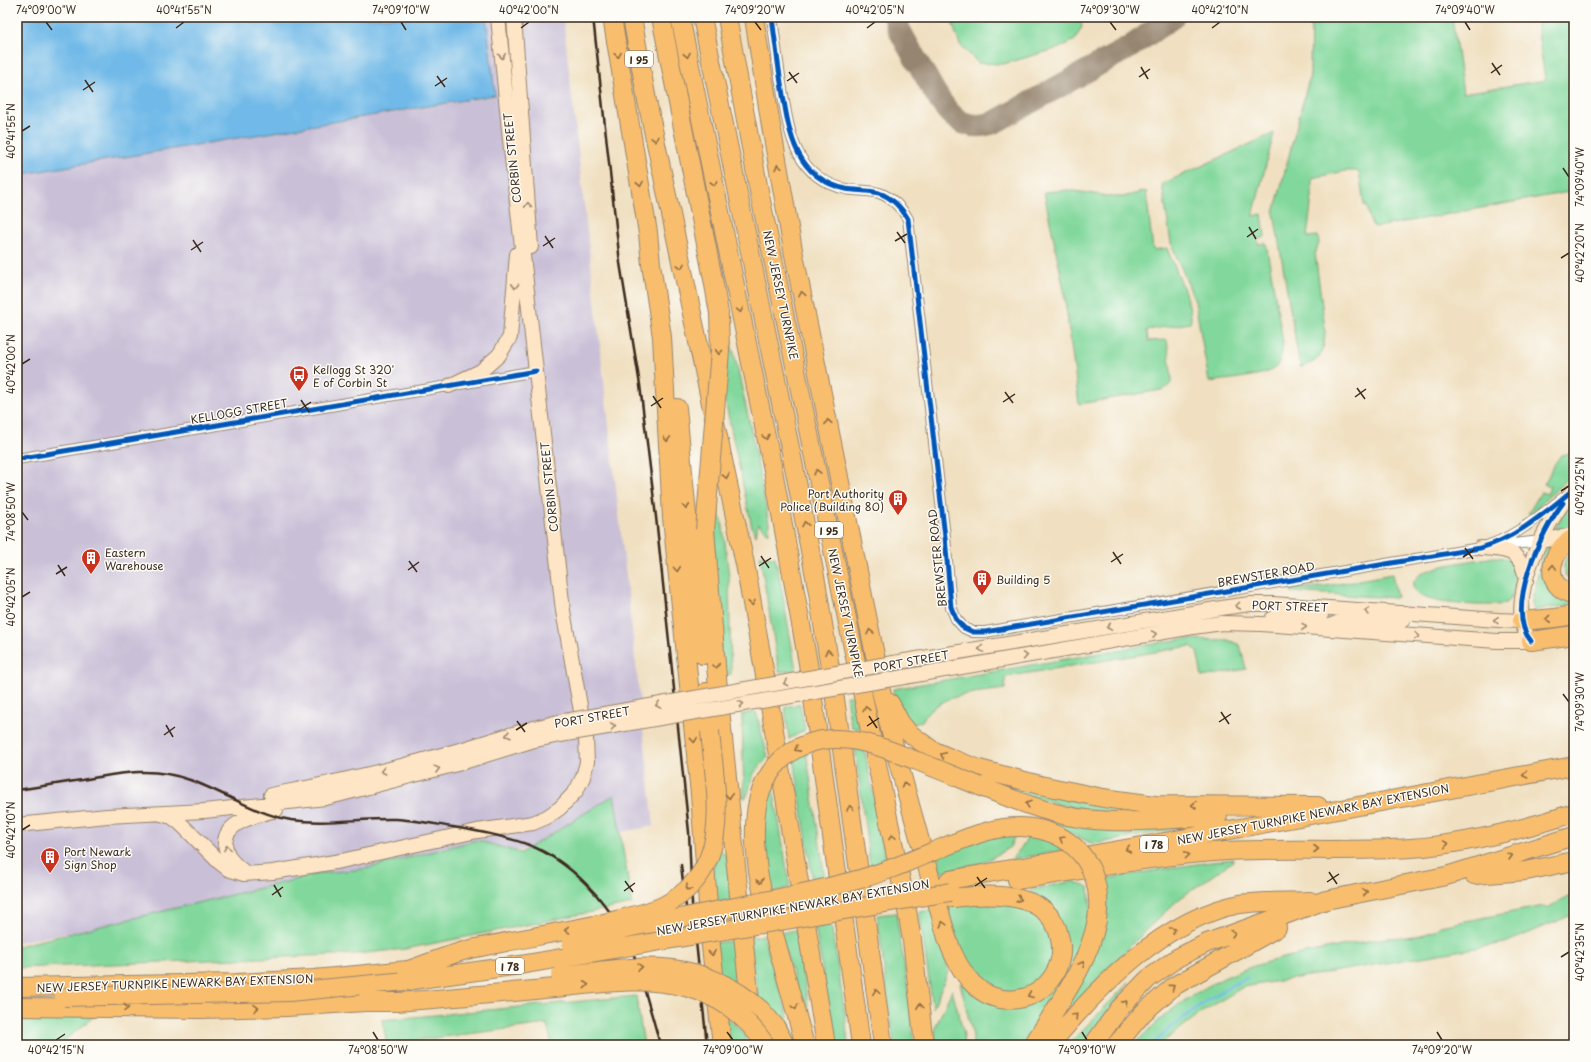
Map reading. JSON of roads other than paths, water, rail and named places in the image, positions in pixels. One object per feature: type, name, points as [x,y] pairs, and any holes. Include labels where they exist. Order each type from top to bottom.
[{"type":"highway","points":[[612,17],[648,233],[662,342],[672,517],[700,794],[711,946],[722,1045]]},
{"type":"highway","name":"I 95","points":[[632,17],[647,101],[745,564],[766,678],[826,1045]]},
{"type":"highway","points":[[408,970],[475,948],[638,915],[664,905],[681,894],[694,882],[706,865],[715,837],[716,808],[703,655],[701,558],[705,530],[720,351],[719,313],[714,279],[661,17]]},
{"type":"highway","points":[[680,17],[773,470],[802,626],[861,1045]]},
{"type":"highway","name":"NEW JERSEY TURNPIKE","points":[[702,17],[818,595],[835,699],[883,1045]]},
{"type":"highway","name":"NEW JERSEY TURNPIKE","points":[[727,17],[759,191],[906,905],[912,940],[924,1045]]},
{"type":"highway","points":[[754,17],[771,126],[793,250],[886,666],[894,713],[903,726],[913,737],[929,748],[945,756],[1000,775],[1085,795],[1155,805],[1359,806]]},
{"type":"highway","points":[[648,233],[656,264],[672,359],[698,626],[703,655]]},
{"type":"highway","points":[[705,530],[718,689],[762,1045]]},
{"type":"highway","points":[[1574,536],[1559,549],[1553,559],[1552,570],[1554,579],[1560,587],[1568,593],[1574,595]]},
{"type":"highway","points":[[1522,621],[1574,615]]},
{"type":"highway","points":[[1531,641],[1574,635]]},
{"type":"highway","points":[[886,666],[880,687],[902,776],[950,949],[964,974],[975,986],[986,994],[999,999],[1013,1000],[1035,994],[1046,984],[1056,970],[1060,957],[1060,936],[1056,927],[1044,912],[1028,902],[1007,896],[982,895],[951,890]]},
{"type":"highway","points":[[806,1045],[763,895],[758,872],[755,843],[755,817],[758,799],[768,777],[779,763],[792,752],[815,741],[837,738],[865,742],[893,751],[1026,804],[1079,818],[1116,822],[1359,806]]},
{"type":"highway","name":"NEW JERSEY TURNPIKE NEWARK BAY EXTENSION","points":[[17,987],[64,991],[289,992],[406,981],[520,965],[909,899],[1359,806],[1571,767]]},
{"type":"highway","name":"I 78","points":[[1526,829],[1574,814]]},
{"type":"highway","points":[[571,945],[627,928],[736,907],[855,881],[885,871],[972,836],[993,830],[1014,827],[1033,828],[1063,839],[1079,852],[1090,866],[1096,882],[1099,903],[1098,920],[1092,942],[1084,960],[1033,1045]]},
{"type":"highway","points":[[1446,876],[1526,829]]},
{"type":"highway","name":"NEW JERSEY TURNPIKE NEWARK BAY EXTENSION","points":[[17,999],[64,991],[314,979],[408,970],[1208,852],[1286,849],[1412,848],[1461,842],[1526,829]]},
{"type":"highway","name":"I 78","points":[[1526,829],[1574,830]]},
{"type":"highway","points":[[1093,1045],[1116,1014],[1139,987],[1158,970],[1177,958],[1207,943],[1326,900],[1446,876],[1574,836]]},
{"type":"highway","points":[[1446,876],[1526,871],[1574,861]]},
{"type":"highway","points":[[1050,1045],[1084,1006],[1125,967],[1167,933],[1184,924],[1215,911],[1241,904],[1326,900]]},
{"type":"highway","points":[[1116,1045],[1143,1013],[1174,986],[1326,900]]},
{"type":"highway","points":[[17,1007],[201,1009],[278,1008],[365,1002],[622,968],[651,966],[683,970],[710,978],[730,987],[761,1010],[774,1026],[785,1045]]},
{"type":"highway","points":[[365,1002],[397,1002],[596,984],[661,982],[692,988],[718,1000],[743,1018],[756,1032],[762,1045]]},
{"type":"main road","name":"CORBIN STREET","points":[[161,814],[172,817],[181,824],[197,838],[218,862],[238,872],[252,874],[341,861],[477,831],[525,824],[540,820],[554,813],[566,803],[576,791],[583,777],[587,762],[586,739],[576,673],[563,611],[498,17]]},
{"type":"main road","name":"CORBIN STREET","points":[[514,17],[532,252],[529,300]]},
{"type":"main road","points":[[449,386],[481,371],[499,356],[510,337],[519,219]]},
{"type":"main road","name":"BREWSTER ROAD","points":[[1531,641],[1525,632],[1522,621],[1523,596],[1526,582],[1540,541],[1557,511],[1574,490]]},
{"type":"main road","name":"BREWSTER ROAD","points":[[1540,541],[1574,536]]},
{"type":"main road","points":[[1480,548],[1503,550],[1515,555],[1521,562],[1526,582]]},
{"type":"main road","name":"PORT STREET","points":[[243,804],[326,798],[457,764],[531,741],[560,728],[886,666],[1239,605],[1273,604],[1522,621]]},
{"type":"main road","points":[[1261,624],[1278,616],[1325,615],[1341,609]]},
{"type":"main road","points":[[1322,629],[1345,620],[1399,623],[1404,620],[1406,613]]},
{"type":"main road","name":"PORT STREET","points":[[243,804],[339,782],[442,755],[529,729],[560,728],[904,677],[1222,623],[1261,624],[1497,641],[1531,641]]},
{"type":"main road","points":[[252,874],[236,866],[225,847],[227,834],[232,827],[242,820],[254,816],[326,798]]},
{"type":"main road","points":[[17,816],[118,812],[207,805],[243,804]]},
{"type":"main road","points":[[17,825],[118,812],[161,814],[204,811],[243,804]]},
{"type":"street","name":"BREWSTER ROAD","points":[[772,17],[787,122],[791,139],[799,156],[811,170],[827,182],[848,189],[879,193],[888,197],[897,204],[908,219],[951,602],[956,619],[964,628],[973,632],[985,632],[1480,548],[1540,541]]},
{"type":"street","name":"KELLOGG STREET","points":[[17,459],[536,371]]},
{"type":"street","name":"BREWSTER ROAD","points":[[1480,548],[1498,542],[1517,533],[1574,490]]},
{"type":"water","points":[[17,17],[486,17],[495,95],[17,175]]},
{"type":"waterway","points":[[1152,1045],[1173,1026],[1197,1008],[1222,991],[1247,978]]},
{"type":"railway","points":[[593,17],[620,263],[640,385],[656,517],[689,832],[692,904],[707,1045]]},
{"type":"railway","points":[[17,790],[123,773],[162,773],[190,780],[252,808],[291,820],[317,822],[383,819],[410,820],[482,832],[529,845],[544,852],[572,871],[608,909],[629,943],[636,959],[660,1045]]},
{"type":"railway","points":[[681,865],[688,924]]},
{"type":"place","name":"Kellogg St 320' E of Corbin St","points":[[299,392]]},
{"type":"place","name":"Port Authority Police (Building 80)","points":[[898,516]]},
{"type":"place","name":"Eastern Warehouse","points":[[91,575]]},
{"type":"place","name":"Building 5","points":[[982,596]]},
{"type":"place","name":"Port Newark Sign Shop","points":[[50,874]]}]
